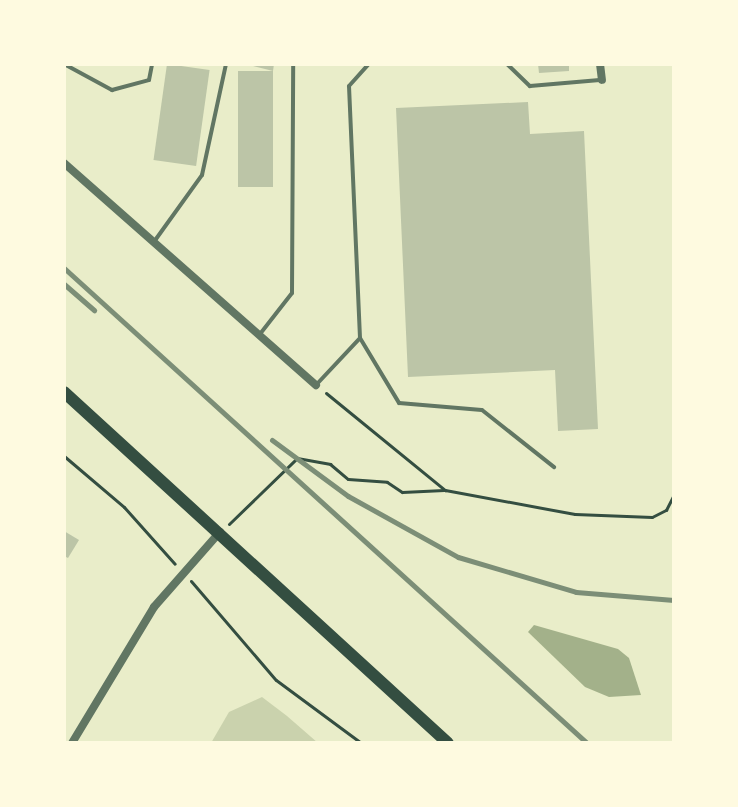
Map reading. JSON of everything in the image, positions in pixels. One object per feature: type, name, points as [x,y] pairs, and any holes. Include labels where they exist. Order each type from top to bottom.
[{"type":"highway","points":[[64,392],[448,743]]},
{"type":"street","points":[[600,64],[602,80]]},
{"type":"street","points":[[64,163],[156,239],[316,385]]},
{"type":"street","points":[[72,743],[154,607],[220,532]]},
{"type":"lane","points":[[64,64],[112,90],[149,80],[152,64]]},
{"type":"lane","points":[[156,239],[202,175],[226,64]]},
{"type":"lane","points":[[260,334],[292,293],[293,64]]},
{"type":"lane","points":[[369,64],[349,86],[360,338],[399,403],[482,410],[554,467]]},
{"type":"lane","points":[[507,64],[530,86],[602,80]]},
{"type":"lane","points":[[316,385],[360,338]]},
{"type":"path","points":[[316,385],[445,490]]},
{"type":"path","points":[[64,456],[124,507],[226,616],[276,680],[361,743]]},
{"type":"path","points":[[220,532],[297,458],[330,464],[348,479],[387,482],[402,492],[445,490],[575,514],[652,517],[666,510],[674,494]]},
{"type":"shaded area","points":[[534,625],[618,649],[629,658],[641,695],[609,697],[585,687],[528,632]]},
{"type":"shaded area","points":[[262,697],[318,743],[211,743],[229,712]]},
{"type":"building","points":[[167,64],[210,70],[196,166],[154,160]]},
{"type":"building","points":[[245,64],[274,64],[273,71]]},
{"type":"building","points":[[538,64],[569,64],[569,71],[539,73]]},
{"type":"building","points":[[238,71],[273,71],[273,187],[238,187]]},
{"type":"building","points":[[528,102],[530,134],[584,131],[598,429],[558,431],[555,370],[408,377],[396,108]]},
{"type":"building","points":[[64,531],[79,540],[68,558],[64,556]]},
{"type":"railway","points":[[64,268],[587,743]]},
{"type":"railway","points":[[64,284],[94,310]]},
{"type":"railway","points":[[272,440],[348,496],[458,557],[576,592],[674,600]]}]
